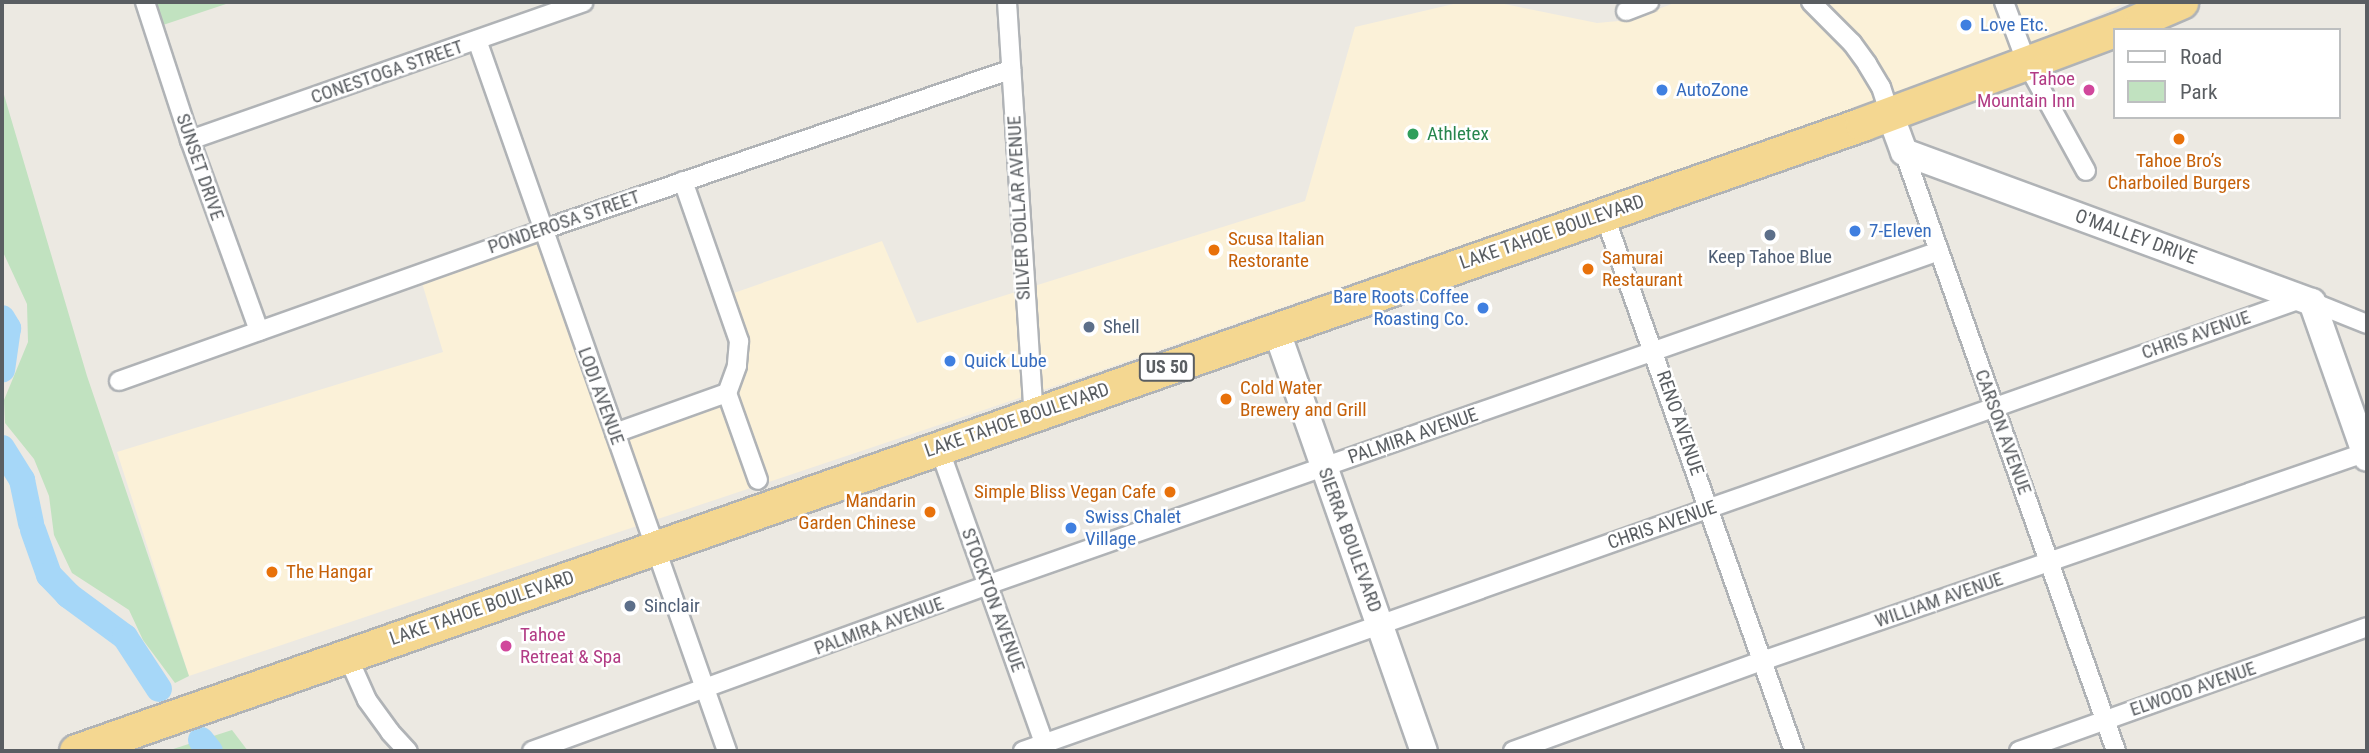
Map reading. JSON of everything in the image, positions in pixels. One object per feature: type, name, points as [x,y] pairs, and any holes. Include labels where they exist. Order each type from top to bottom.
[{"type":"highway","name":"LAKE TAHOE BOULEVARD","points":[[2120,28],[2181,2]]},
{"type":"highway","name":"LAKE TAHOE BOULEVARD","points":[[76,751],[1890,114],[2114,30]]},
{"type":"street","name":"SUNSET DRIVE","points":[[145,2],[190,140],[258,331]]},
{"type":"street","name":"CONESTOGA STREET","points":[[190,140],[583,2]]},
{"type":"street","name":"SILVER DOLLAR AVENUE","points":[[1007,2],[1034,415]]},
{"type":"street","points":[[1626,10],[1649,2]]},
{"type":"street","points":[[1811,2],[1852,43],[1867,64],[1881,87],[1890,114]]},
{"type":"street","points":[[2004,2],[2027,64],[2086,171]]},
{"type":"street","name":"LODI AVENUE","points":[[477,40],[727,751]]},
{"type":"street","name":"PONDEROSA STREET","points":[[119,381],[542,230],[1011,69]]},
{"type":"street","name":"CARSON AVENUE","points":[[1890,114],[2116,751]]},
{"type":"street","name":"O'MALLEY DRIVE","points":[[1904,152],[2367,324]]},
{"type":"street","points":[[683,181],[739,341],[737,366],[727,393],[758,480]]},
{"type":"street","name":"RENO AVENUE","points":[[1604,214],[1794,751]]},
{"type":"street","name":"PALMIRA AVENUE","points":[[532,751],[987,585],[1939,251]]},
{"type":"street","points":[[2307,300],[2367,454]]},
{"type":"street","name":"CHRIS AVENUE","points":[[1023,751],[1046,748],[1380,624],[1709,509],[1993,405],[2307,300]]},
{"type":"street","name":"SIERRA BOULEVARD","points":[[1276,329],[1424,751]]},
{"type":"street","points":[[615,433],[727,393]]},
{"type":"street","name":"STOCKTON AVENUE","points":[[939,448],[1046,748]]},
{"type":"street","name":"WILLIAM AVENUE","points":[[1513,751],[1762,661],[2367,454]]},
{"type":"street","name":"ELWOOD AVENUE","points":[[2019,751],[2367,627]]},
{"type":"street","points":[[347,655],[368,700],[390,733],[408,751]]},
{"type":"shaded area","points":[[1462,2],[1495,2],[1597,23],[1629,20],[1677,2],[2127,2],[2025,48],[1571,207],[1082,377],[189,676],[117,452],[443,352],[422,283],[540,235],[609,440],[733,395],[731,294],[882,241],[917,323],[1305,201],[1355,27]]},
{"type":"green space","points":[[153,2],[232,2],[160,26]]},
{"type":"green space","points":[[2,88],[87,376],[189,676],[175,683],[143,640],[129,610],[72,573],[54,535],[49,496],[34,459],[5,423],[4,400],[28,342],[27,304],[2,250]]},
{"type":"green space","points":[[232,730],[248,751],[167,751]]},
{"type":"waterway","points":[[2,318],[8,328],[2,370]]},
{"type":"waterway","points":[[2,448],[22,480],[31,523]]},
{"type":"waterway","points":[[33,530],[49,575],[68,595],[125,637],[159,689]]},
{"type":"waterway","points":[[201,740],[210,751]]},
{"type":"place","name":"Love Etc.","points":[[1966,25]]},
{"type":"place","name":"AutoZone","points":[[1662,90]]},
{"type":"place","name":"Tahoe Mountain Inn","points":[[2089,90]]},
{"type":"place","name":"Athletex","points":[[1413,134]]},
{"type":"place","name":"Tahoe Bro’s Charboiled Burgers","points":[[2179,139]]},
{"type":"place","name":"7-Eleven","points":[[1855,231]]},
{"type":"place","name":"Keep Tahoe Blue","points":[[1770,235]]},
{"type":"place","name":"Scusa Italian Restorante","points":[[1214,250]]},
{"type":"place","name":"Samurai Restaurant","points":[[1588,269]]},
{"type":"place","name":"Bare Roots Coffee Roasting Co.","points":[[1483,308]]},
{"type":"place","name":"Shell","points":[[1089,327]]},
{"type":"place","name":"Quick Lube","points":[[950,361]]},
{"type":"place","name":"Cold Water Brewery and Grill","points":[[1226,399]]},
{"type":"place","name":"Simple Bliss Vegan Cafe","points":[[1170,492]]},
{"type":"place","name":"Mandarin Garden Chinese","points":[[930,512]]},
{"type":"place","name":"Swiss Chalet Village","points":[[1071,528]]},
{"type":"place","name":"The Hangar","points":[[272,572]]},
{"type":"place","name":"Sinclair","points":[[630,606]]},
{"type":"place","name":"Tahoe Retreat & Spa","points":[[506,646]]}]
